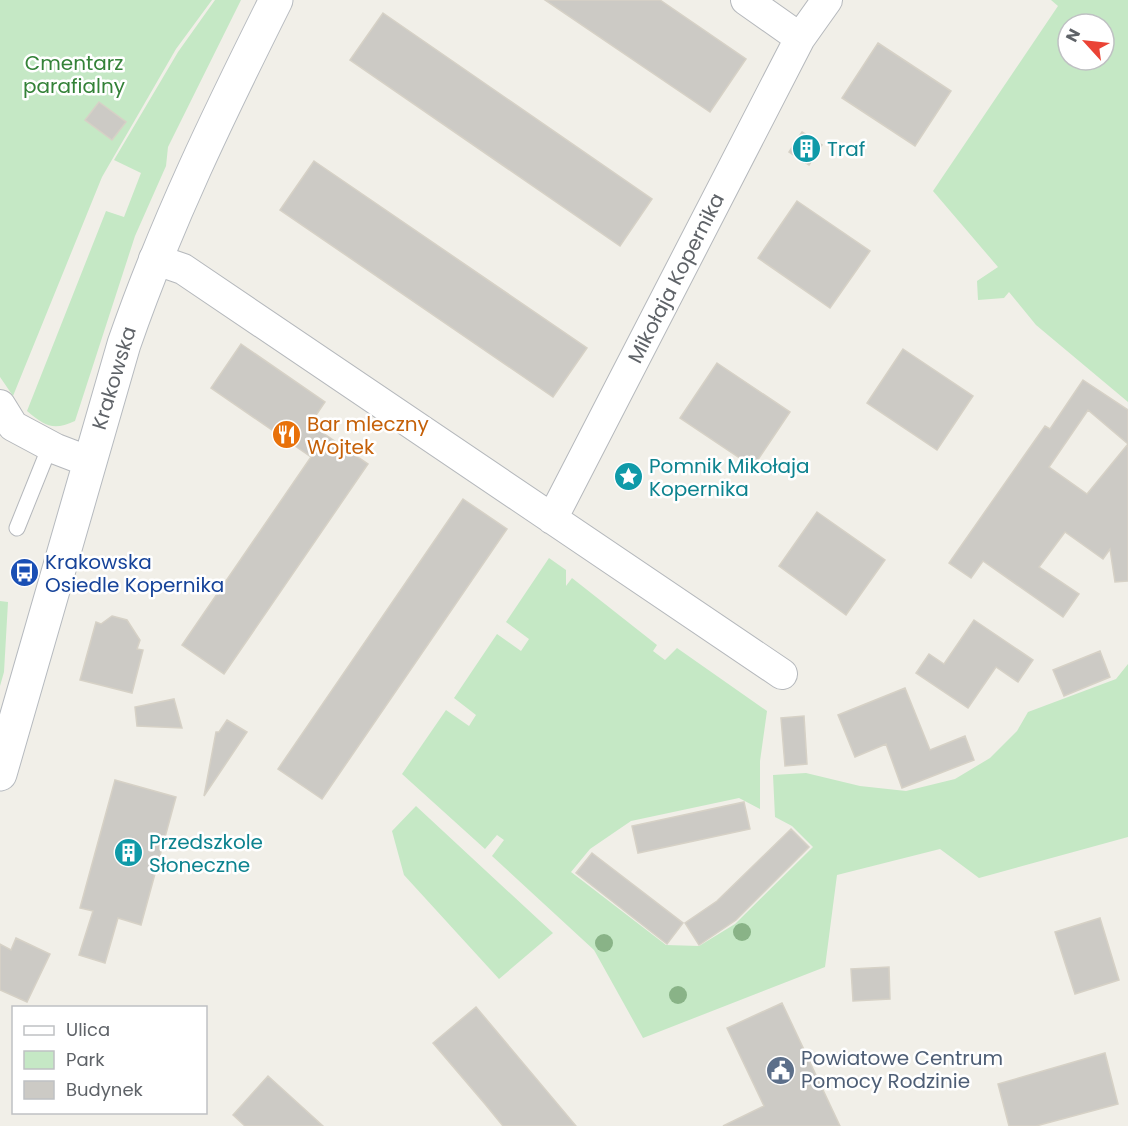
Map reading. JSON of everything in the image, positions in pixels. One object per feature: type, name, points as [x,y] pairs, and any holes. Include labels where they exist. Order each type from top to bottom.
[{"type":"street","name":"Krakowska","points":[[0,774],[124,344],[154,259],[196,161],[276,0]]},
{"type":"street","points":[[746,0],[800,38]]},
{"type":"street","name":"Mikołaja Kopernika","points":[[552,519],[800,38],[827,0]]},
{"type":"street","points":[[154,259],[183,269],[782,674]]},
{"type":"street","points":[[0,405],[13,426],[50,446],[90,462]]},
{"type":"lane","points":[[17,528],[50,446]]},
{"type":"green space","name":"Cmentarz parafialny","points":[[0,0],[212,0],[176,49],[102,177],[13,396],[0,377]]},
{"type":"green space","points":[[215,0],[241,0],[168,147],[166,166],[135,236],[75,421],[61,426],[44,423],[27,411],[106,211],[124,217],[141,173],[114,160],[178,52]]},
{"type":"green space","points":[[1051,0],[1128,0],[1128,402],[1036,325],[1009,292],[1004,298],[978,300],[977,281],[998,267],[933,191],[1058,6]]},
{"type":"green space","points":[[549,558],[566,570],[566,586],[572,578],[657,645],[653,651],[665,660],[677,648],[767,711],[760,761],[760,809],[739,798],[631,821],[590,849],[571,872],[666,945],[699,946],[735,924],[813,847],[792,826],[775,817],[773,775],[806,773],[860,786],[906,791],[955,779],[990,758],[1017,731],[1028,712],[1116,679],[1128,664],[1128,837],[979,878],[940,849],[837,875],[825,967],[643,1038],[594,950],[492,856],[504,840],[497,835],[485,849],[402,774],[446,710],[469,726],[476,715],[454,698],[497,634],[521,651],[529,639],[506,622]]},
{"type":"green space","points":[[0,601],[8,602],[4,672],[0,686]]},
{"type":"green space","points":[[416,806],[553,933],[499,979],[404,875],[392,831]]},
{"type":"building","points":[[545,0],[660,0],[746,59],[710,112]]},
{"type":"building","points":[[383,13],[652,199],[620,246],[350,60]]},
{"type":"building","points":[[878,43],[951,91],[915,146],[842,98]]},
{"type":"building","points":[[99,102],[126,122],[112,140],[85,120]]},
{"type":"building","name":"Traf","points":[[802,132],[822,145],[809,165],[789,152]]},
{"type":"building","points":[[314,161],[587,348],[553,397],[280,210]]},
{"type":"building","points":[[797,201],[870,251],[830,308],[758,258]]},
{"type":"building","points":[[241,344],[325,402],[310,424],[368,464],[224,674],[182,645],[311,457],[211,388]]},
{"type":"building","points":[[903,349],[973,396],[937,450],[867,403]]},
{"type":"building","points":[[717,363],[790,412],[753,467],[680,418]]},
{"type":"building","points":[[1083,380],[1128,410],[1128,444],[1128,581],[1115,582],[1110,549],[1103,559],[1065,532],[1039,567],[1079,594],[1063,617],[983,561],[971,578],[949,563],[1045,426],[1050,429]],"holes":[[[1088,410],[1128,444],[1087,494],[1049,467]]]},
{"type":"building","points":[[463,499],[507,529],[322,799],[278,769]]},
{"type":"building","points":[[817,512],[885,560],[846,615],[779,566]]},
{"type":"building","points":[[112,616],[127,620],[140,640],[137,649],[143,650],[132,693],[80,680],[96,622],[101,624]]},
{"type":"building","points":[[974,620],[1033,660],[1018,682],[996,667],[968,708],[916,673],[929,654],[944,664]]},
{"type":"building","points":[[1100,651],[1110,677],[1064,696],[1053,670]]},
{"type":"building","points":[[905,688],[930,750],[965,736],[974,760],[902,788],[886,744],[855,757],[838,715]]},
{"type":"building","points":[[174,699],[182,728],[137,726],[135,707]]},
{"type":"building","points":[[804,716],[807,764],[785,766],[781,718]]},
{"type":"building","points":[[227,720],[247,732],[204,796],[216,732],[219,732]]},
{"type":"building","name":"Przedszkole Słoneczne","points":[[115,780],[176,797],[141,925],[118,918],[105,963],[79,955],[93,911],[80,908]]},
{"type":"building","points":[[744,802],[750,829],[638,853],[632,826]]},
{"type":"building","points":[[791,829],[809,847],[736,920],[699,945],[685,923],[717,901]]},
{"type":"building","points":[[592,853],[683,923],[667,944],[576,873]]},
{"type":"building","points":[[1100,918],[1119,980],[1075,994],[1055,932]]},
{"type":"building","points":[[16,938],[50,954],[27,1002],[0,990],[0,944],[11,950]]},
{"type":"building","points":[[889,967],[890,999],[853,1001],[851,969]]},
{"type":"building","points":[[782,1003],[840,1126],[723,1126],[764,1106],[727,1028]]},
{"type":"building","points":[[476,1007],[576,1126],[503,1126],[433,1043]]},
{"type":"building","points":[[1105,1053],[1118,1104],[1036,1126],[1009,1126],[998,1084]]},
{"type":"building","points":[[268,1076],[323,1126],[245,1126],[233,1115]]},
{"type":"place","name":"Traf","points":[[806,149]]},
{"type":"place","name":"Bar mleczny Wojtek","points":[[286,435]]},
{"type":"place","name":"Pomnik Mikołaja Kopernika","points":[[628,477]]},
{"type":"place","name":"Krakowska Osiedle Kopernika","points":[[24,573]]},
{"type":"place","name":"Przedszkole Słoneczne","points":[[128,853]]},
{"type":"place","name":"Powiatowe Centrum Pomocy Rodzinie","points":[[780,1070]]}]
